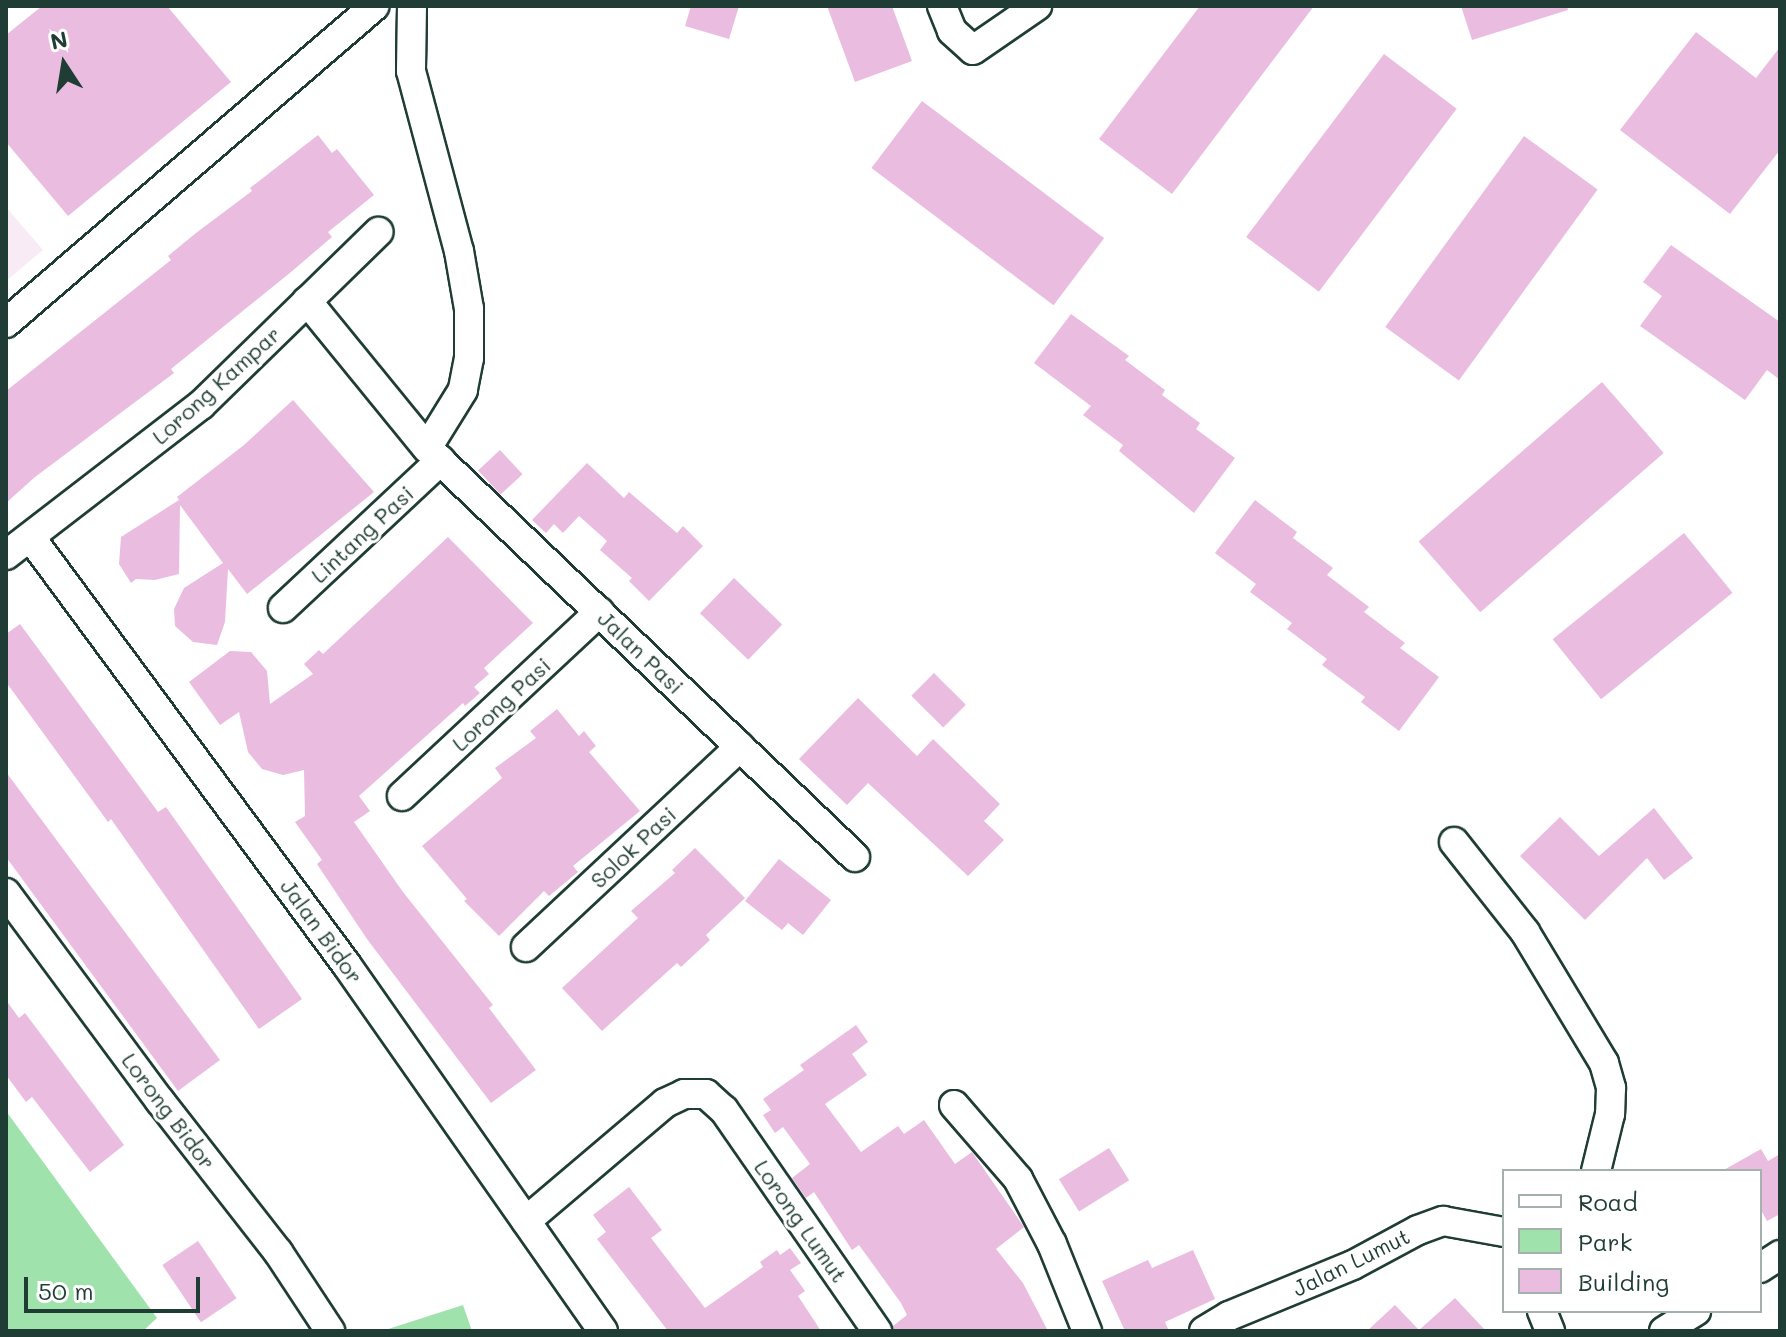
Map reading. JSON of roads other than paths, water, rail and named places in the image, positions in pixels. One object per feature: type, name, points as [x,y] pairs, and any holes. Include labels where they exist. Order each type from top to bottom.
[{"type":"street","points":[[6,323],[374,6]]},
{"type":"street","points":[[412,6],[411,71],[459,251],[469,309],[469,358],[463,390],[434,454]]},
{"type":"street","points":[[942,6],[952,31],[973,50],[1037,6]]},
{"type":"street","name":"Lorong Kampar","points":[[6,555],[201,405],[378,232]]},
{"type":"street","name":"Jalan Pasi","points":[[307,301],[434,454],[855,857]]},
{"type":"street","name":"Lintang Pasi","points":[[283,608],[434,454]]},
{"type":"street","name":"Jalan Bidor","points":[[31,538],[337,951],[603,1331]]},
{"type":"street","name":"Lorong Pasi","points":[[402,796],[599,612]]},
{"type":"street","name":"Solok Pasi","points":[[526,947],[740,747]]},
{"type":"street","points":[[1454,842],[1525,932],[1567,996],[1604,1063],[1611,1088],[1610,1114],[1596,1169]]},
{"type":"street","name":"Lorong Bidor","points":[[6,893],[160,1101],[278,1252],[330,1331]]},
{"type":"street","name":"Lorong Lumut","points":[[526,1221],[665,1103],[684,1094],[706,1094],[724,1110],[877,1331]]},
{"type":"street","points":[[954,1105],[1018,1179],[1052,1244],[1087,1331]]},
{"type":"street","name":"Jalan Lumut","points":[[1204,1331],[1229,1316],[1353,1265],[1418,1230],[1443,1221],[1502,1232]]},
{"type":"street","points":[[1762,1267],[1780,1255]]},
{"type":"street","points":[[1664,1331],[1693,1313]]}]
